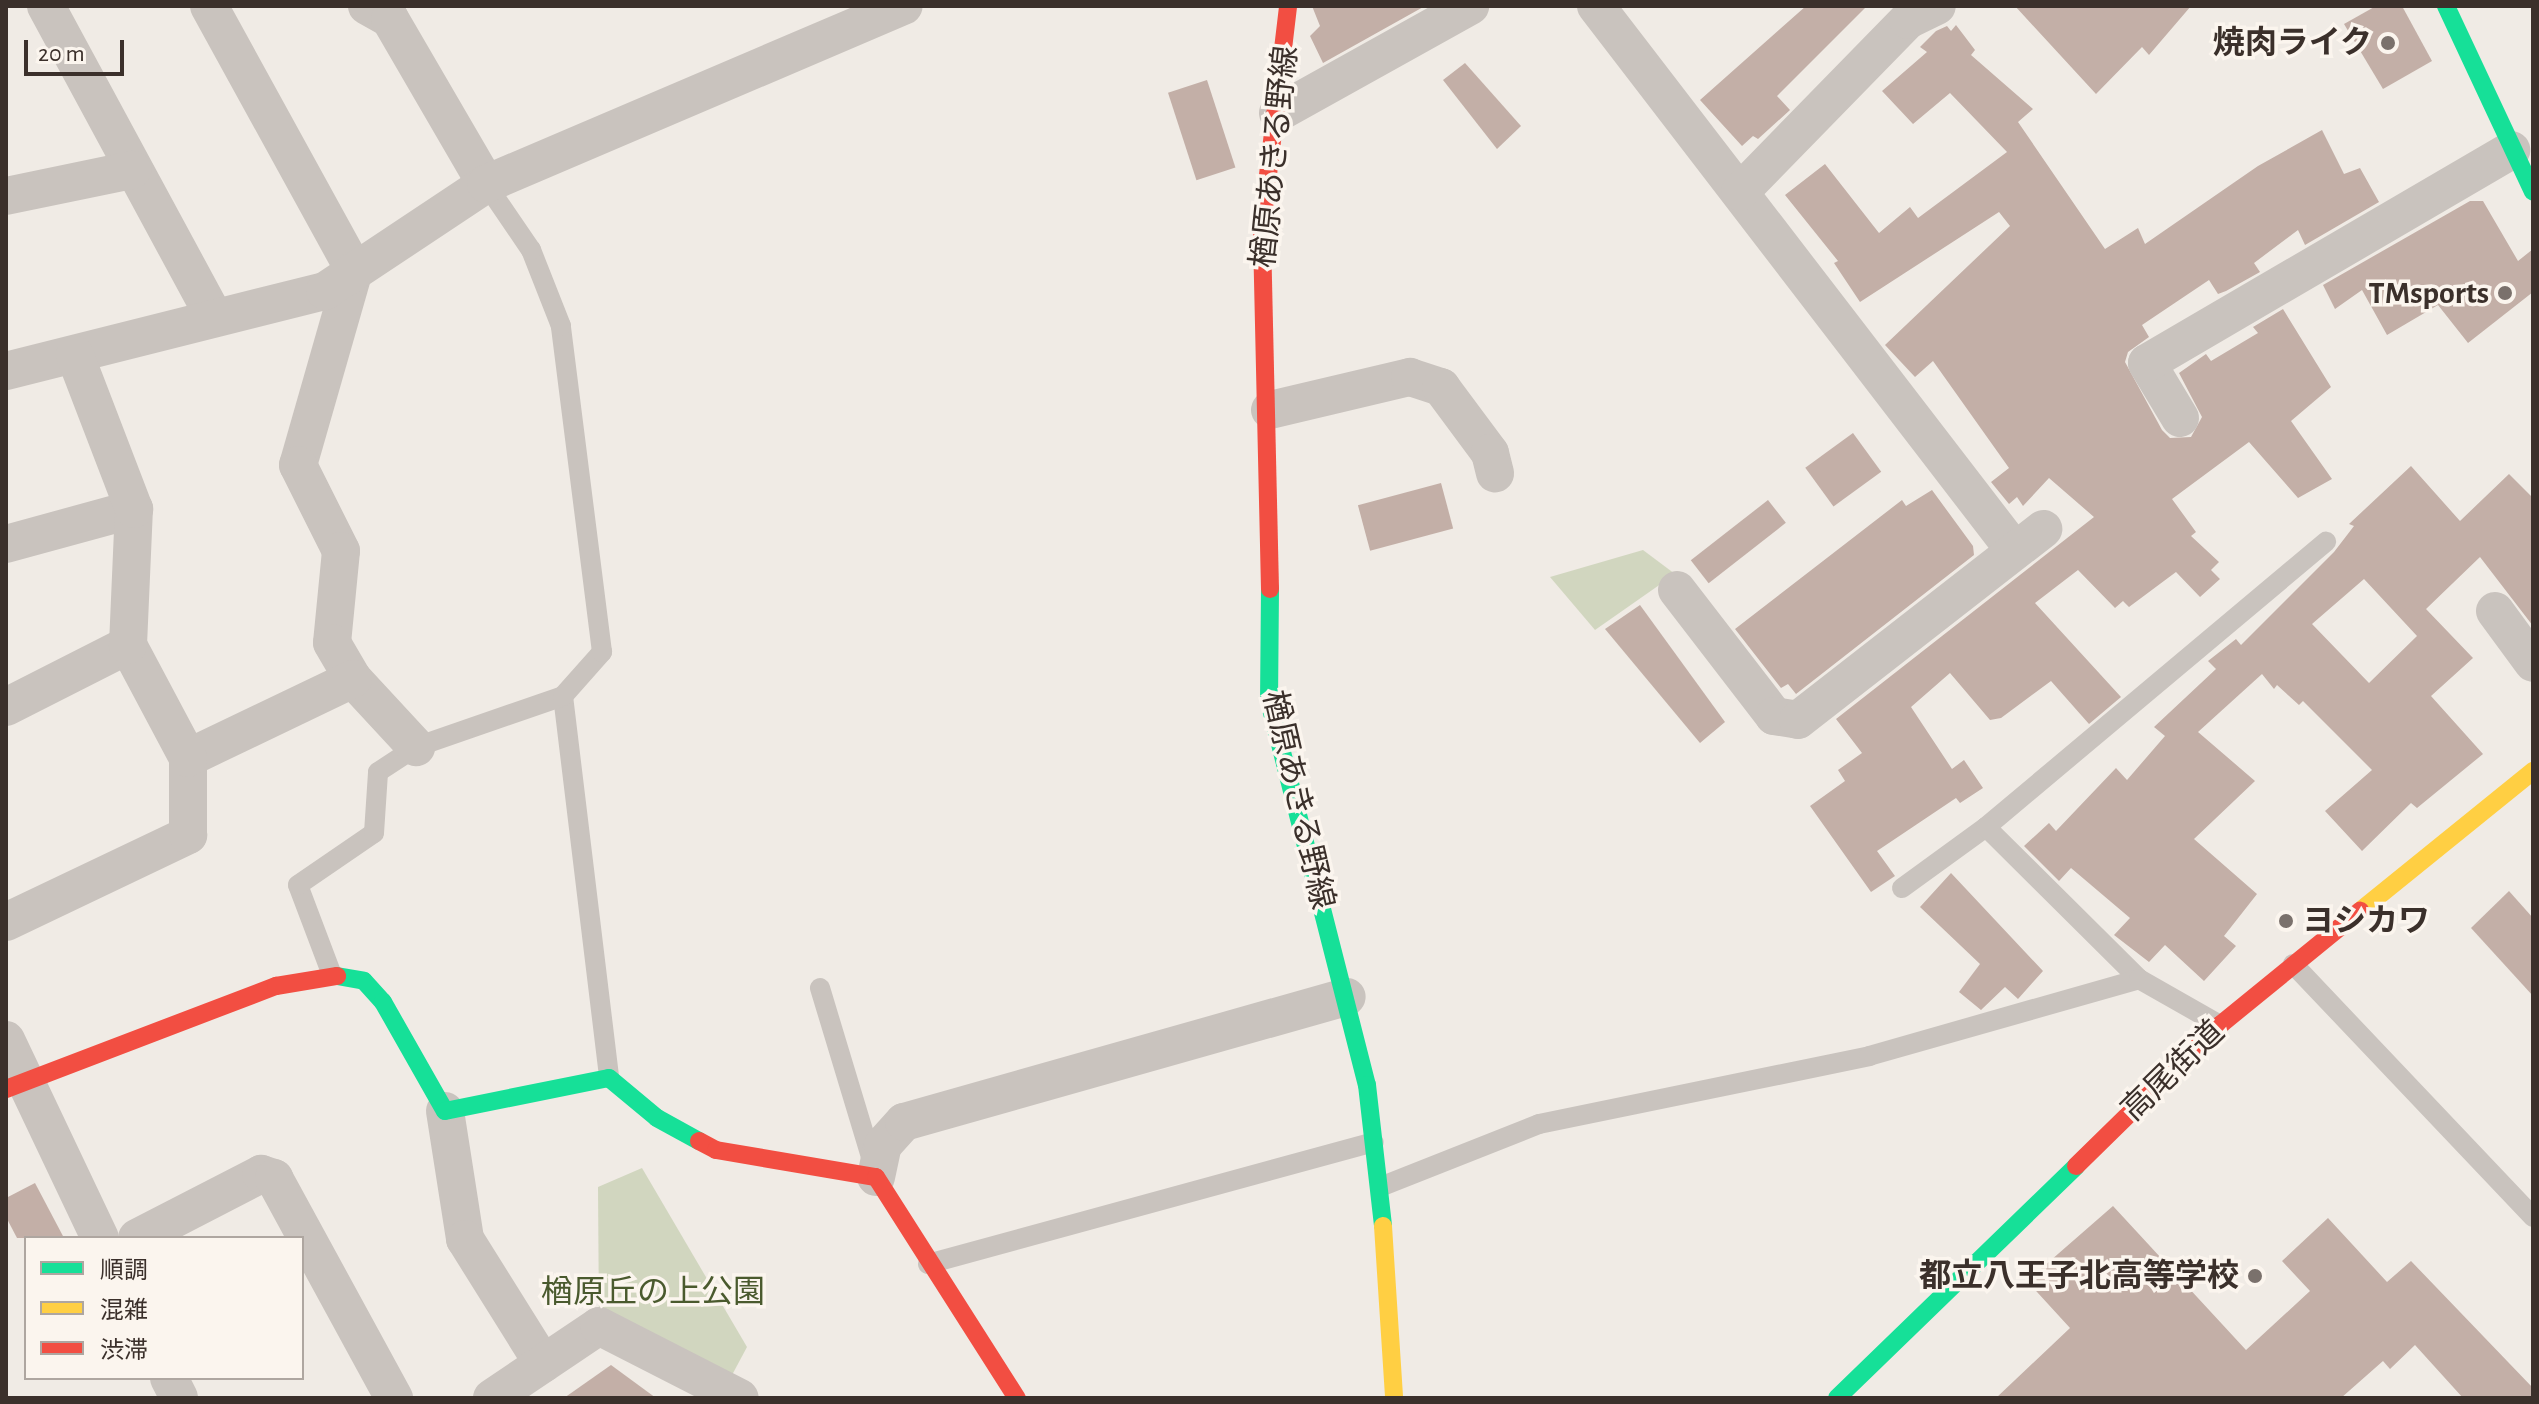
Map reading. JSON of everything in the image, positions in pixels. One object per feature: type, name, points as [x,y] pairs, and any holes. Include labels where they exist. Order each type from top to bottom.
[{"type":"main road","name":"楢原あきる野線","points":[[1288,6],[1278,113],[1262,225],[1261,355],[1270,410],[1269,701],[1347,997],[1374,1142],[1380,1187],[1394,1398]]},
{"type":"main road","points":[[2446,6],[2533,192]]},
{"type":"main road","name":"高尾街道","points":[[1837,1398],[2220,1025],[2533,771]]},
{"type":"main road","points":[[15,1085],[276,986],[332,975],[364,981],[383,1002],[445,1111],[609,1078],[657,1118],[716,1150],[876,1177],[928,1264],[1017,1398]]},
{"type":"street","points":[[46,6],[213,315]]},
{"type":"street","points":[[209,6],[354,270],[298,465],[341,551],[332,643],[353,679],[416,747]]},
{"type":"street","points":[[368,6],[390,19],[486,184]]},
{"type":"street","points":[[6,371],[75,355],[213,315],[325,291],[486,184],[904,6]]},
{"type":"street","points":[[1278,113],[1470,6]]},
{"type":"street","points":[[1596,6],[1740,192],[2029,540],[1798,720],[1774,716],[1677,590]]},
{"type":"street","points":[[1740,192],[1908,20],[1937,6]]},
{"type":"street","points":[[2180,418],[2147,363],[2511,150]]},
{"type":"street","points":[[6,196],[132,170]]},
{"type":"street","points":[[6,922],[188,835],[188,758],[128,645],[134,509],[75,355]]},
{"type":"street","points":[[1270,410],[1410,377],[1441,387],[1490,453],[1495,473]]},
{"type":"street","points":[[6,544],[134,509]]},
{"type":"street","points":[[2495,611],[2533,663]]},
{"type":"street","points":[[6,707],[128,645]]},
{"type":"street","points":[[188,758],[353,679]]},
{"type":"street","points":[[876,1177],[883,1145],[904,1122],[1347,997]]},
{"type":"street","points":[[6,1040],[15,1085],[99,1236]]},
{"type":"street","points":[[445,1111],[465,1239],[543,1364]]},
{"type":"street","points":[[141,1236],[261,1174],[274,1178],[394,1398]]},
{"type":"street","points":[[492,1398],[599,1326],[740,1398]]},
{"type":"street","points":[[170,1380],[179,1398]]},
{"type":"lane","points":[[332,975],[298,885],[374,833],[378,772],[416,747],[563,696],[602,652],[561,326],[531,250],[486,184]]},
{"type":"lane","points":[[1902,888],[1986,827],[2326,542]]},
{"type":"lane","points":[[563,696],[609,1078]]},
{"type":"lane","points":[[1986,827],[2139,979],[2220,1025]]},
{"type":"lane","points":[[2293,964],[2533,1217]]},
{"type":"lane","points":[[1380,1187],[1539,1124],[1869,1056],[2139,979]]},
{"type":"lane","points":[[820,988],[876,1177]]},
{"type":"lane","points":[[928,1264],[1374,1142]]},
{"type":"green space","points":[[1643,550],[1675,574],[1595,630],[1550,577]]},
{"type":"green space","name":"楢原丘の上公園","points":[[642,1168],[747,1347],[724,1390],[599,1326],[598,1187]]},
{"type":"building","points":[[1312,6],[1425,6],[1323,63],[1310,36],[1320,26]]},
{"type":"building","points":[[1806,6],[1867,6],[1777,96],[1790,110],[1758,139],[1753,136],[1742,146],[1700,100]]},
{"type":"building","points":[[2015,6],[2191,6],[2149,55],[2142,47],[2096,94]]},
{"type":"building","name":"焼肉ライク","points":[[2376,6],[2402,6],[2432,61],[2383,89],[2344,24]]},
{"type":"building","points":[[1956,25],[1975,50],[1971,55],[2033,109],[2018,122],[2105,249],[2138,228],[2145,244],[2258,166],[2322,130],[2344,174],[2360,168],[2379,202],[2305,245],[2298,230],[2254,263],[2260,272],[2226,291],[2218,294],[2209,280],[2142,325],[2149,337],[2128,352],[2125,362],[2162,430],[2170,438],[2191,437],[2202,417],[2179,373],[2206,354],[2211,361],[2258,333],[2253,327],[2283,309],[2331,387],[2291,421],[2332,479],[2298,498],[2249,442],[2172,499],[2196,532],[2191,536],[2219,562],[2211,570],[2220,579],[2200,597],[2176,572],[2129,607],[2123,601],[2115,608],[2078,570],[2035,603],[2121,697],[2089,724],[2051,681],[2001,718],[1990,720],[1950,673],[1911,707],[1952,769],[1964,760],[1983,788],[1960,803],[1956,798],[1877,851],[1895,876],[1871,892],[1810,806],[1845,781],[1838,770],[1862,753],[1836,719],[2094,517],[2049,478],[2023,506],[2017,497],[2009,504],[1991,482],[2009,468],[1933,361],[1915,377],[1885,345],[2010,226],[1999,212],[1860,302],[1834,263],[1838,261],[1785,195],[1825,164],[1879,233],[1910,207],[1918,218],[2007,152],[1950,93],[1913,124],[1882,91],[1927,52],[1920,47],[1936,31],[1947,26],[1951,31]]},
{"type":"building","points":[[1465,63],[1521,126],[1497,149],[1443,80]]},
{"type":"building","points":[[1207,80],[1235,167],[1196,180],[1168,93]]},
{"type":"building","points":[[2470,201],[2483,201],[2518,261],[2533,249],[2533,292],[2468,343],[2438,305],[2387,335],[2362,290],[2335,309],[2323,285]]},
{"type":"building","points":[[1853,433],[1881,472],[1833,507],[1805,468]]},
{"type":"building","points":[[2411,466],[2460,521],[2509,474],[2533,498],[2533,626],[2480,557],[2426,609],[2473,658],[2431,696],[2483,754],[2417,808],[2411,803],[2362,851],[2325,811],[2372,770],[2303,701],[2299,705],[2277,685],[2274,689],[2262,674],[2198,732],[2255,781],[2194,839],[2257,894],[2224,936],[2236,946],[2204,981],[2165,945],[2149,962],[2114,935],[2130,918],[2071,868],[2059,881],[2024,846],[2049,823],[2056,831],[2116,768],[2127,780],[2165,736],[2154,727],[2216,669],[2208,661],[2236,639],[2241,645],[2334,552],[2354,526],[2349,524]],"holes":[[[2364,579],[2417,636],[2369,683],[2312,624]]]},
{"type":"building","points":[[1441,483],[1453,528],[1370,551],[1358,505]]},
{"type":"building","points":[[1932,490],[1973,546],[1974,555],[1796,694],[1788,684],[1781,688],[1735,629],[1902,500],[1906,506]]},
{"type":"building","points":[[1768,500],[1786,523],[1709,583],[1691,560]]},
{"type":"building","points":[[1640,605],[1725,722],[1700,743],[1605,629]]},
{"type":"building","points":[[1951,873],[2043,971],[2018,999],[2005,987],[1981,1010],[1959,992],[1980,964],[1920,907]]},
{"type":"building","points":[[2509,891],[2533,918],[2533,996],[2471,928]]},
{"type":"building","points":[[35,1183],[63,1236],[17,1238],[6,1217],[6,1198]]},
{"type":"building","points":[[2113,1206],[2246,1350],[2310,1291],[2282,1261],[2328,1218],[2387,1282],[2411,1261],[2533,1388],[2533,1398],[2463,1398],[2415,1345],[2390,1369],[2383,1361],[2341,1398],[1996,1398],[2070,1328],[2027,1281]]},
{"type":"building","points":[[611,1365],[656,1398],[564,1398]]},
{"type":"traffic: fast","points":[[2446,6],[2533,192]]},
{"type":"traffic: fast","points":[[1270,589],[1269,701],[1367,1085],[1383,1226]]},
{"type":"traffic: fast","points":[[337,976],[364,981],[383,1002],[445,1111],[609,1078],[657,1118],[699,1141]]},
{"type":"traffic: fast","points":[[1837,1398],[2076,1166]]},
{"type":"traffic: slow","points":[[2360,911],[2533,771]]},
{"type":"traffic: slow","points":[[1383,1226],[1394,1398]]},
{"type":"traffic: jam","points":[[1270,589],[1262,225],[1288,6]]},
{"type":"traffic: jam","points":[[2076,1166],[2220,1025],[2360,911]]},
{"type":"traffic: jam","points":[[6,1089],[276,986],[337,976]]},
{"type":"traffic: jam","points":[[699,1141],[716,1150],[876,1177],[1017,1398]]},
{"type":"place","name":"焼肉ライク","points":[[2388,43]]},
{"type":"place","name":"TMsports","points":[[2505,293]]},
{"type":"place","name":"ヨシカワ","points":[[2286,921]]},
{"type":"place","name":"都立八王子北高等学校","points":[[2255,1276]]}]
